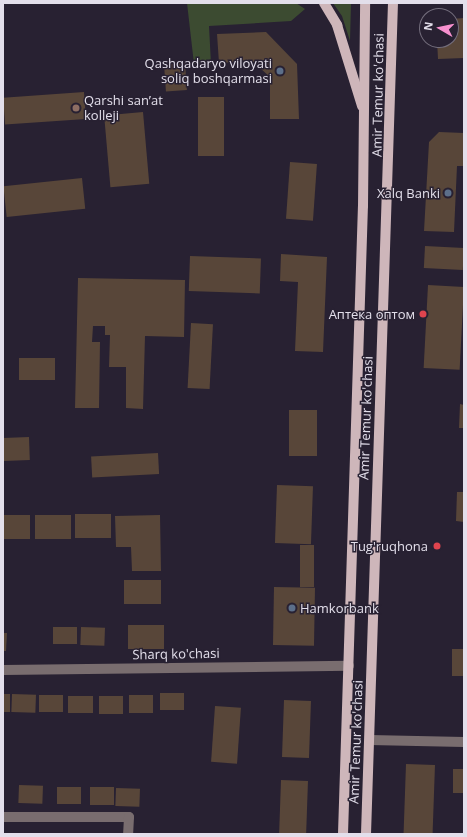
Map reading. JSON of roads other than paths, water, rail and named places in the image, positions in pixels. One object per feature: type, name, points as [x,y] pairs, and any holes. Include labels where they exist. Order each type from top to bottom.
[{"type":"main road","points":[[324,3],[337,25],[365,115]]},
{"type":"main road","name":"Amir Temur ko'chasi","points":[[343,834],[365,115],[365,3]]},
{"type":"main road","name":"Amir Temur ko'chasi","points":[[366,834],[393,3]]},
{"type":"street","name":"Sharq ko'chasi","points":[[3,670],[349,666]]},
{"type":"street","points":[[370,740],[464,742]]},
{"type":"street","points":[[3,817],[128,818],[128,834]]},
{"type":"place","name":"Qashqadaryo viloyati soliq boshqarmasi","points":[[280,71]]},
{"type":"place","name":"Qarshi san’at kolleji","points":[[76,108]]},
{"type":"place","name":"Xalq Banki","points":[[448,193]]},
{"type":"place","name":"Аптека оптом","points":[[423,314]]},
{"type":"place","name":"Tug'ruqhona","points":[[437,546]]},
{"type":"place","name":"Hamkorbank","points":[[292,608]]}]
